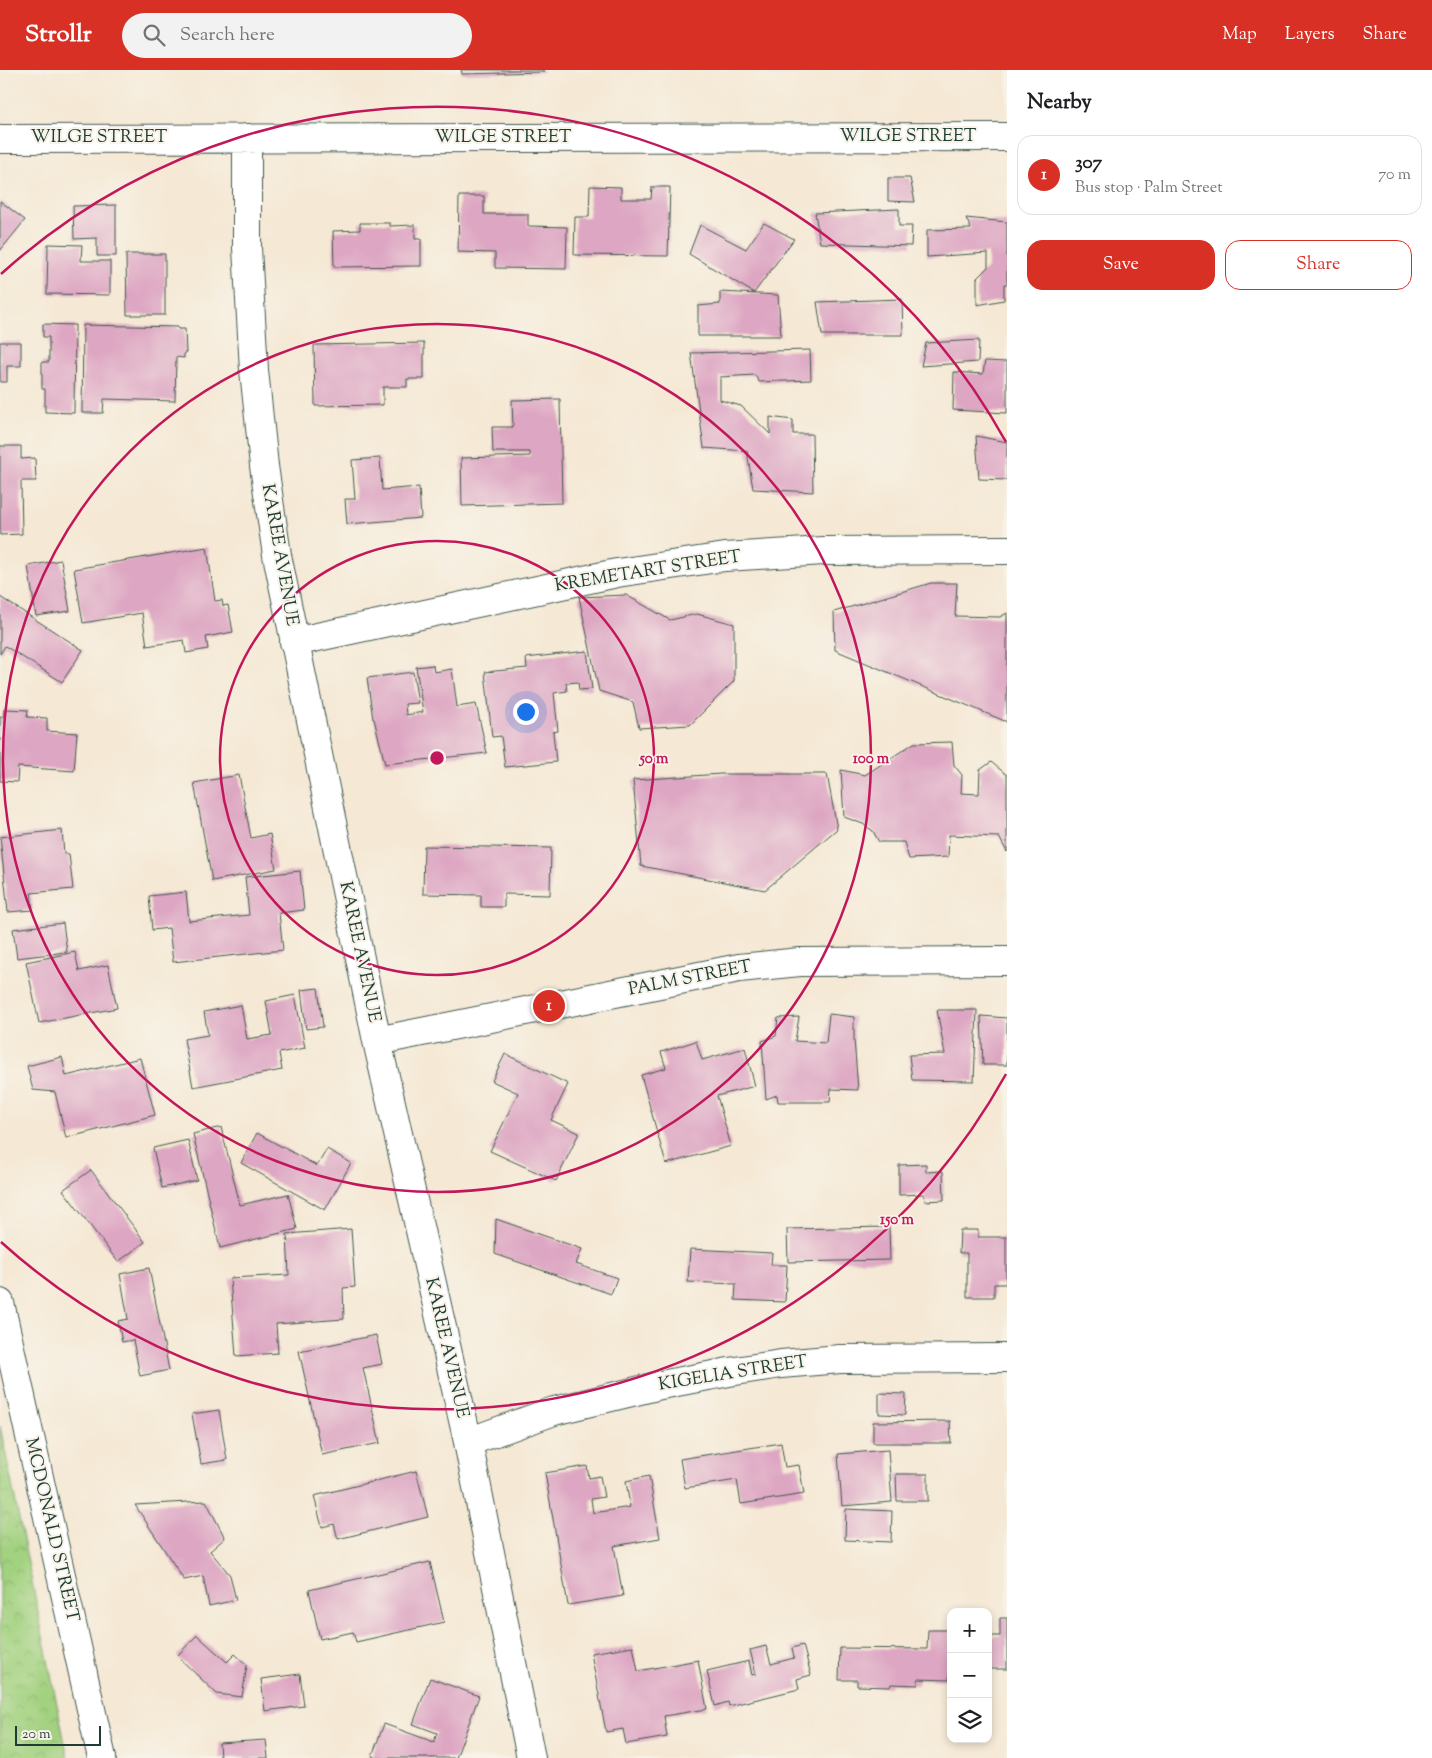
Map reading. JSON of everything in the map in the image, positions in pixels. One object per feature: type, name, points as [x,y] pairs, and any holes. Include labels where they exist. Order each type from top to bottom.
[{"type":"street","name":"WILGE STREET","points":[[0,139],[1007,136]]},
{"type":"street","name":"KAREE AVENUE","points":[[247,138],[247,248],[254,370],[265,474],[277,555],[377,1041],[468,1442],[531,1758]]},
{"type":"street","name":"KREMETART STREET","points":[[294,642],[617,573],[725,557],[824,551],[1007,550]]},
{"type":"street","name":"PALM STREET","points":[[377,1041],[739,968],[800,962],[1007,961]]},
{"type":"street","name":"MCDONALD STREET","points":[[0,1303],[102,1758]]},
{"type":"street","name":"KIGELIA STREET","points":[[468,1442],[554,1411],[661,1385],[746,1369],[840,1359],[1007,1358]]},
{"type":"green space","points":[[0,1426],[68,1758],[0,1758]]},
{"type":"building","points":[[461,70],[544,70],[544,72],[462,74]]},
{"type":"building","points":[[888,178],[910,178],[915,202],[888,201]]},
{"type":"building","points":[[590,186],[621,187],[621,199],[651,199],[652,187],[670,187],[668,256],[574,255],[575,217],[589,217]]},
{"type":"building","points":[[459,196],[484,196],[484,214],[528,214],[528,226],[567,227],[566,269],[495,268],[495,253],[458,252]]},
{"type":"building","points":[[0,201],[25,220],[0,251]]},
{"type":"building","points":[[116,205],[116,256],[97,256],[97,238],[74,239],[73,206]]},
{"type":"building","points":[[899,209],[899,226],[912,226],[911,246],[820,243],[815,213]]},
{"type":"building","points":[[966,218],[1007,222],[1007,284],[1004,284],[1004,300],[977,305],[977,278],[988,267],[988,253],[927,257],[927,230],[971,229]]},
{"type":"building","points":[[360,223],[390,223],[390,226],[415,225],[415,239],[421,239],[421,266],[334,267],[333,231],[360,230]]},
{"type":"building","points":[[764,223],[794,239],[754,293],[689,254],[700,225],[746,249]]},
{"type":"building","points":[[48,244],[82,245],[81,261],[110,261],[110,295],[47,294]]},
{"type":"building","points":[[126,254],[165,254],[165,315],[127,315]]},
{"type":"building","points":[[720,292],[778,295],[781,336],[698,336],[698,306],[720,304]]},
{"type":"building","points":[[902,299],[903,335],[822,335],[817,302]]},
{"type":"building","points":[[43,324],[75,325],[74,413],[45,412],[45,389],[42,389],[42,362],[49,362],[49,337],[43,337]]},
{"type":"building","points":[[83,325],[178,327],[178,329],[185,329],[186,353],[184,353],[184,358],[176,357],[175,401],[104,399],[103,413],[82,413]]},
{"type":"building","points":[[979,340],[978,362],[921,366],[926,343]]},
{"type":"building","points":[[0,342],[21,342],[21,366],[7,366],[7,382],[0,382]]},
{"type":"building","points":[[424,343],[424,379],[407,379],[407,387],[383,387],[383,405],[315,406],[314,345]]},
{"type":"building","points":[[810,350],[811,380],[759,382],[755,375],[720,377],[720,400],[741,406],[770,434],[770,417],[793,420],[793,434],[812,434],[813,492],[753,489],[747,451],[704,448],[691,353]]},
{"type":"building","points":[[985,361],[1007,362],[1007,413],[953,410],[954,372],[983,374]]},
{"type":"building","points":[[560,399],[562,503],[462,506],[461,458],[530,456],[530,452],[493,452],[492,427],[513,427],[512,400]]},
{"type":"building","points":[[976,436],[1007,442],[1007,480],[979,479]]},
{"type":"building","points":[[0,446],[21,446],[21,459],[35,458],[36,481],[21,481],[22,534],[0,535]]},
{"type":"building","points":[[380,458],[382,490],[419,487],[421,518],[347,524],[345,499],[355,499],[352,460]]},
{"type":"building","points":[[207,547],[215,601],[222,600],[223,606],[228,605],[233,632],[206,637],[208,649],[186,653],[184,640],[147,646],[142,613],[83,623],[74,569]]},
{"type":"building","points":[[61,560],[70,611],[36,616],[28,566]]},
{"type":"building","points":[[931,583],[957,583],[955,616],[1000,617],[1007,613],[1007,722],[835,650],[834,612]]},
{"type":"building","points":[[626,595],[670,620],[697,614],[734,624],[734,681],[690,725],[639,728],[633,702],[599,691],[579,597]]},
{"type":"building","points":[[0,597],[83,650],[62,682],[5,646],[0,654]]},
{"type":"building","points":[[587,651],[592,689],[579,690],[578,682],[566,683],[567,691],[554,693],[558,731],[553,732],[556,762],[505,767],[501,736],[492,737],[485,672],[527,668],[526,658]]},
{"type":"building","points":[[433,665],[434,672],[452,669],[457,707],[476,704],[487,753],[385,764],[373,719],[367,678],[413,672],[418,703],[405,704],[406,715],[423,712],[416,667]]},
{"type":"building","points":[[4,709],[28,710],[27,717],[47,718],[47,731],[77,733],[74,771],[18,767],[17,782],[0,781],[0,717],[3,717]]},
{"type":"building","points":[[952,742],[954,765],[962,775],[961,793],[979,794],[980,770],[991,762],[1007,775],[1007,852],[999,837],[949,835],[948,857],[909,859],[904,842],[879,842],[873,831],[863,824],[844,817],[841,770],[865,775],[914,743]]},
{"type":"building","points":[[721,774],[827,774],[837,829],[765,890],[641,866],[633,780]]},
{"type":"building","points":[[239,775],[251,838],[270,834],[276,869],[212,881],[194,783]]},
{"type":"building","points":[[62,830],[64,854],[69,854],[73,889],[31,893],[33,910],[8,912],[0,837]]},
{"type":"building","points":[[424,846],[551,848],[550,895],[504,894],[504,907],[481,907],[481,895],[423,894]]},
{"type":"building","points":[[300,871],[304,910],[279,913],[283,950],[173,962],[169,928],[152,930],[149,896],[186,892],[189,921],[249,915],[245,877]]},
{"type":"building","points":[[63,923],[67,952],[17,958],[13,929]]},
{"type":"building","points":[[75,952],[79,971],[108,965],[117,1008],[39,1023],[26,962]]},
{"type":"building","points":[[318,988],[323,1027],[306,1029],[301,990]]},
{"type":"building","points":[[295,995],[305,1048],[279,1053],[282,1070],[193,1087],[184,1039],[208,1035],[204,1012],[241,1005],[247,1039],[272,1035],[266,1001]]},
{"type":"building","points":[[937,1010],[977,1010],[974,1081],[912,1080],[909,1055],[945,1054]]},
{"type":"building","points":[[829,1014],[854,1017],[858,1090],[831,1089],[830,1102],[778,1102],[777,1095],[766,1099],[762,1041],[776,1036],[778,1018],[799,1017],[795,1041],[826,1043]]},
{"type":"building","points":[[981,1016],[1007,1018],[1007,1065],[983,1065]]},
{"type":"building","points":[[696,1041],[702,1060],[745,1048],[755,1086],[717,1096],[731,1146],[666,1164],[641,1075],[666,1068],[661,1052]]},
{"type":"building","points":[[505,1054],[568,1084],[551,1120],[579,1133],[556,1181],[490,1151],[518,1093],[492,1081]]},
{"type":"building","points":[[62,1057],[66,1076],[140,1058],[155,1115],[66,1138],[55,1092],[33,1090],[27,1066]]},
{"type":"building","points":[[221,1127],[240,1205],[288,1194],[297,1229],[220,1248],[193,1134]]},
{"type":"building","points":[[257,1133],[317,1166],[327,1149],[351,1163],[325,1210],[241,1163]]},
{"type":"building","points":[[188,1140],[197,1180],[162,1188],[153,1148]]},
{"type":"building","points":[[926,1164],[926,1172],[943,1171],[944,1200],[925,1201],[924,1194],[899,1195],[899,1165]]},
{"type":"building","points":[[91,1170],[145,1242],[118,1262],[63,1190]]},
{"type":"building","points":[[496,1219],[582,1249],[576,1264],[617,1278],[611,1294],[495,1254]]},
{"type":"building","points":[[889,1227],[890,1260],[788,1262],[787,1229]]},
{"type":"building","points":[[351,1229],[355,1287],[343,1288],[344,1319],[276,1324],[278,1353],[236,1356],[230,1278],[289,1275],[287,1234]]},
{"type":"building","points":[[960,1230],[978,1230],[978,1237],[1006,1237],[1006,1284],[994,1284],[994,1297],[967,1297],[967,1253],[959,1253]]},
{"type":"building","points":[[690,1249],[772,1253],[771,1265],[787,1265],[785,1302],[735,1300],[736,1284],[688,1282]]},
{"type":"building","points":[[149,1268],[169,1370],[140,1376],[133,1340],[122,1342],[118,1321],[128,1319],[120,1274]]},
{"type":"building","points":[[376,1335],[382,1364],[363,1368],[380,1443],[322,1455],[299,1351]]},
{"type":"building","points":[[879,1393],[906,1394],[905,1415],[879,1414]]},
{"type":"building","points":[[219,1410],[227,1460],[201,1464],[192,1414]]},
{"type":"building","points":[[950,1421],[951,1443],[873,1443],[873,1422]]},
{"type":"building","points":[[781,1443],[785,1467],[799,1465],[804,1494],[741,1504],[737,1480],[685,1488],[680,1459]]},
{"type":"building","points":[[888,1450],[892,1502],[842,1506],[838,1454]]},
{"type":"building","points":[[587,1466],[589,1478],[600,1476],[604,1497],[591,1499],[593,1513],[630,1507],[626,1481],[649,1476],[660,1538],[614,1546],[623,1596],[568,1605],[545,1473]]},
{"type":"building","points":[[416,1471],[428,1517],[338,1539],[334,1524],[322,1527],[314,1496]]},
{"type":"building","points":[[896,1474],[928,1474],[928,1501],[897,1501]]},
{"type":"building","points":[[206,1501],[225,1538],[210,1551],[230,1575],[236,1600],[209,1606],[203,1576],[184,1580],[135,1505]]},
{"type":"building","points":[[846,1509],[892,1511],[891,1542],[845,1540]]},
{"type":"building","points":[[430,1562],[444,1622],[356,1642],[353,1632],[320,1639],[309,1590]]},
{"type":"building","points":[[1000,1618],[1007,1618],[1007,1669],[992,1669],[992,1636],[1000,1636]]},
{"type":"building","points":[[928,1630],[947,1630],[947,1680],[918,1679],[918,1685],[891,1684],[890,1687],[857,1686],[857,1680],[839,1680],[840,1648],[927,1649]]},
{"type":"building","points":[[197,1635],[227,1662],[235,1654],[247,1665],[242,1697],[217,1694],[177,1656]]},
{"type":"building","points":[[803,1645],[811,1675],[797,1679],[799,1689],[729,1706],[728,1702],[715,1706],[707,1671],[749,1661],[752,1675],[756,1674],[750,1650],[766,1646],[771,1664],[794,1658],[792,1648]]},
{"type":"building","points":[[633,1646],[638,1671],[698,1660],[707,1709],[664,1716],[667,1737],[626,1744],[623,1729],[606,1732],[591,1653]]},
{"type":"building","points":[[300,1674],[304,1706],[265,1711],[261,1679]]},
{"type":"building","points":[[430,1678],[479,1696],[456,1758],[377,1758],[372,1756],[384,1724],[434,1742],[437,1733],[413,1724]]},
{"type":"building","points":[[266,1740],[268,1758],[220,1758],[219,1743]]},
{"type":"place","name":"307","points":[[549,1006]]}]
